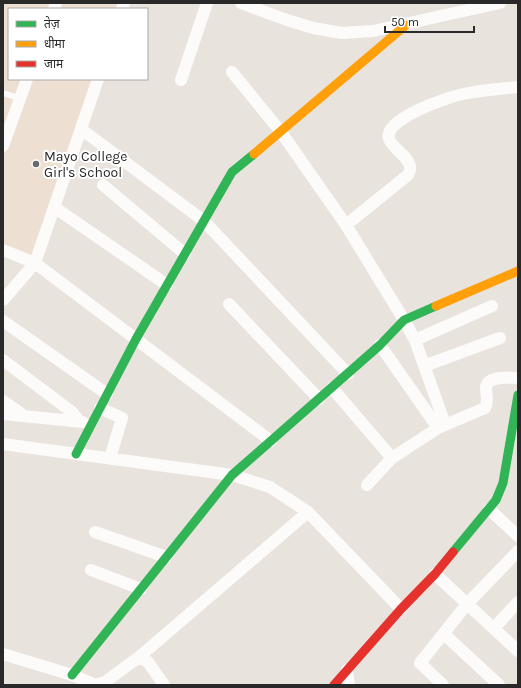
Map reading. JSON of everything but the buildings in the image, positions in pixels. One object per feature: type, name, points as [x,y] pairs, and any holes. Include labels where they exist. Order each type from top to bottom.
[{"type":"street","points":[[181,80],[207,3]]},
{"type":"street","points":[[241,3],[313,28],[342,33],[373,31],[406,25],[500,3]]},
{"type":"street","points":[[76,454],[136,339],[232,172],[406,25]]},
{"type":"street","points":[[232,72],[281,132],[346,225],[404,320],[415,340],[442,426]]},
{"type":"street","points":[[3,146],[27,80]]},
{"type":"street","points":[[3,300],[34,263],[98,80]]},
{"type":"street","points":[[346,225],[408,175],[411,170],[410,164],[389,140],[388,133],[395,124],[429,105],[463,94],[518,87]]},
{"type":"street","points":[[81,129],[204,221],[348,374]]},
{"type":"street","points":[[103,184],[185,254]]},
{"type":"street","points":[[54,207],[167,286]]},
{"type":"street","points":[[3,250],[34,263],[271,441]]},
{"type":"street","points":[[72,675],[232,475],[348,374],[380,345],[404,320],[518,271]]},
{"type":"street","points":[[229,304],[319,399]]},
{"type":"street","points":[[415,340],[492,306]]},
{"type":"street","points":[[3,321],[107,394]]},
{"type":"street","points":[[424,366],[500,338]]},
{"type":"street","points":[[380,345],[442,426]]},
{"type":"street","points":[[3,360],[72,412],[78,421]]},
{"type":"street","points":[[367,485],[392,458],[442,426],[485,408],[488,400],[486,388],[487,385],[493,380],[502,378],[518,378]]},
{"type":"street","points":[[332,388],[392,458]]},
{"type":"street","points":[[334,685],[401,609],[435,574],[496,500],[503,483],[518,395]]},
{"type":"street","points":[[3,401],[23,416]]},
{"type":"street","points":[[100,408],[122,418],[110,458]]},
{"type":"street","points":[[3,414],[92,423]]},
{"type":"street","points":[[3,444],[232,475],[270,487],[308,512],[401,609]]},
{"type":"street","points":[[489,509],[518,536]]},
{"type":"street","points":[[3,654],[72,675],[96,685],[105,682],[139,657],[308,512]]},
{"type":"street","points":[[95,532],[166,558]]},
{"type":"street","points":[[443,685],[420,663],[468,604],[518,551]]},
{"type":"street","points":[[91,570],[141,589]]},
{"type":"street","points":[[435,574],[518,651]]},
{"type":"street","points":[[494,628],[518,602]]},
{"type":"street","points":[[444,634],[499,685]]},
{"type":"street","points":[[139,657],[148,662],[164,685]]},
{"type":"street","points":[[347,670],[349,685]]},
{"type":"lane","points":[[3,92],[19,98]]},
{"type":"shaded area","name":"Mayo College Girl's School","points":[[3,3],[124,3],[122,8],[8,8],[8,80],[98,80],[35,263],[3,250]]},
{"type":"traffic: fast","points":[[76,454],[136,339],[232,172],[254,154]]},
{"type":"traffic: fast","points":[[72,675],[232,475],[380,345],[404,320],[436,306]]},
{"type":"traffic: fast","points":[[453,552],[496,500],[503,483],[518,395]]},
{"type":"traffic: slow","points":[[254,154],[406,25]]},
{"type":"traffic: slow","points":[[436,306],[518,271]]},
{"type":"traffic: jam","points":[[334,685],[401,609],[435,574],[453,552]]},
{"type":"place","name":"Mayo College Girl's School","points":[[36,164]]}]
